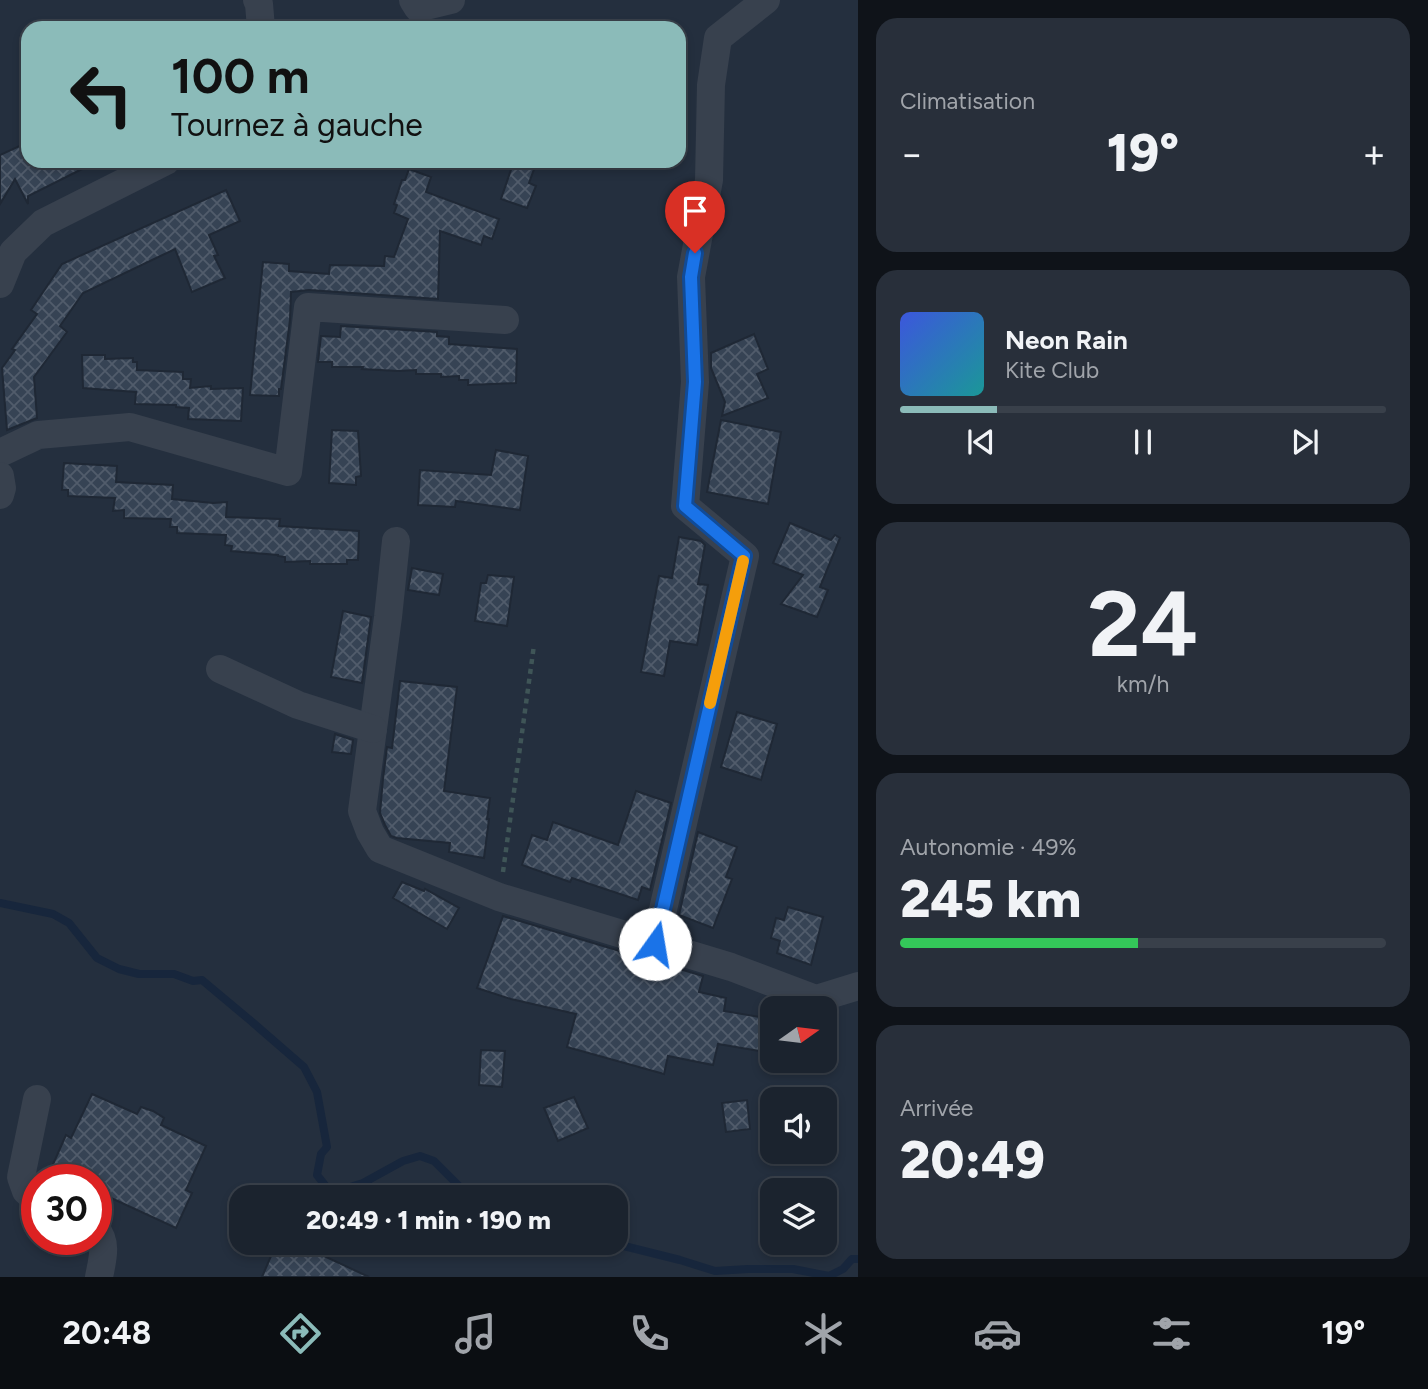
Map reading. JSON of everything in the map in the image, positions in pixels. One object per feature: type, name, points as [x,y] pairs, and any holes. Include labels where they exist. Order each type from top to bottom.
[{"type":"street","points":[[257,0],[260,21]]},
{"type":"street","points":[[413,0],[418,8],[451,0]]},
{"type":"street","points":[[655,944],[744,556],[685,506],[695,382],[691,277],[709,180],[711,85],[718,38],[766,0]]},
{"type":"street","points":[[0,284],[13,251],[43,223],[152,168]]},
{"type":"street","points":[[0,453],[38,435],[130,428],[288,472],[308,307],[505,320]]},
{"type":"street","points":[[0,476],[0,495]]},
{"type":"street","points":[[396,541],[362,811],[380,849],[499,897],[731,967],[816,999],[858,986]]},
{"type":"street","points":[[220,669],[298,705],[373,729]]},
{"type":"street","points":[[24,1164],[37,1099]]},
{"type":"street","points":[[99,1277],[103,1255]]},
{"type":"path","points":[[499,897],[534,645]]},
{"type":"building","points":[[21,145],[21,168],[84,168],[28,196],[28,204],[15,179],[0,204],[0,155]]},
{"type":"building","points":[[512,168],[534,168],[529,183],[536,186],[527,208],[501,199]]},
{"type":"building","points":[[409,169],[431,177],[426,192],[499,219],[492,239],[484,236],[481,245],[440,231],[438,299],[309,290],[291,292],[290,320],[279,396],[250,395],[263,262],[289,264],[289,271],[329,274],[330,265],[384,266],[385,256],[394,257],[408,219],[394,213],[397,205],[394,204],[402,180],[405,180]]},
{"type":"building","points":[[226,190],[240,221],[209,235],[218,255],[214,256],[225,278],[192,292],[175,249],[83,293],[60,326],[67,332],[34,377],[37,418],[7,430],[2,368],[37,314],[31,310],[62,264]]},
{"type":"building","points":[[341,326],[437,332],[437,336],[449,337],[449,344],[517,349],[516,383],[468,385],[468,380],[459,380],[459,376],[416,374],[416,370],[332,367],[332,362],[318,362],[321,336],[340,337]]},
{"type":"building","points":[[754,334],[768,369],[757,374],[768,398],[722,416],[725,402],[711,368],[711,353]]},
{"type":"building","points":[[82,355],[105,355],[105,359],[133,358],[133,362],[137,362],[137,370],[183,372],[183,379],[191,379],[190,388],[243,388],[241,421],[188,419],[189,408],[135,404],[136,392],[83,388]]},
{"type":"building","points":[[721,420],[781,432],[768,504],[707,492]]},
{"type":"building","points":[[332,430],[358,431],[361,476],[356,477],[356,485],[329,483]]},
{"type":"building","points":[[496,450],[528,456],[520,510],[456,501],[455,507],[418,505],[420,470],[491,475]]},
{"type":"building","points":[[64,463],[117,466],[116,482],[173,485],[172,499],[227,502],[226,517],[280,519],[279,526],[359,531],[358,560],[347,560],[347,564],[285,562],[285,557],[278,555],[231,551],[232,546],[225,545],[226,535],[177,533],[177,527],[170,527],[171,519],[124,518],[124,510],[113,511],[115,498],[68,496],[68,490],[62,490]]},
{"type":"building","points":[[790,523],[831,540],[835,535],[840,538],[820,587],[828,590],[817,617],[781,604],[803,575],[773,563]]},
{"type":"building","points":[[679,537],[701,541],[705,545],[698,584],[708,585],[697,645],[670,641],[664,676],[641,672],[659,576],[672,578]]},
{"type":"building","points":[[412,568],[443,574],[439,595],[408,590]]},
{"type":"building","points":[[488,575],[514,577],[507,626],[475,621],[481,583],[486,583]]},
{"type":"building","points":[[343,611],[371,617],[362,683],[331,677]]},
{"type":"building","points":[[400,681],[457,687],[444,791],[490,798],[484,858],[449,852],[450,843],[391,836],[385,825],[380,813],[383,779],[387,747],[392,748]]},
{"type":"building","points":[[737,712],[777,724],[761,780],[721,767]]},
{"type":"building","points":[[335,734],[353,740],[351,754],[332,752]]},
{"type":"building","points":[[636,791],[671,803],[650,890],[642,887],[638,900],[572,878],[570,882],[522,865],[532,835],[547,840],[553,822],[618,845]]},
{"type":"building","points":[[698,832],[737,847],[726,877],[732,879],[713,928],[679,915]]},
{"type":"building","points":[[402,882],[424,891],[425,889],[459,908],[447,929],[393,898]]},
{"type":"building","points":[[788,907],[823,917],[811,965],[777,953],[780,941],[771,938],[776,918],[784,920]]},
{"type":"building","points":[[503,916],[703,976],[699,992],[726,998],[724,1011],[760,1017],[760,1051],[718,1044],[713,1065],[668,1056],[664,1074],[567,1047],[576,1014],[477,988]]},
{"type":"building","points":[[481,1050],[505,1051],[502,1087],[479,1085]]},
{"type":"building","points":[[92,1094],[137,1114],[141,1107],[153,1111],[164,1118],[161,1125],[206,1146],[186,1190],[192,1193],[176,1228],[112,1198],[112,1164],[53,1164],[66,1135],[71,1138]]},
{"type":"building","points":[[574,1097],[588,1128],[558,1141],[544,1108]]},
{"type":"building","points":[[747,1100],[750,1129],[726,1132],[722,1103]]},
{"type":"building","points":[[271,1255],[322,1255],[369,1277],[262,1277]]},
{"type":"waterway","points":[[0,903],[53,914],[69,923],[97,958],[119,969],[139,974],[174,974],[193,981],[202,980],[304,1067],[317,1092],[327,1147],[321,1154],[317,1175],[325,1185]]},
{"type":"waterway","points":[[356,1185],[403,1161],[420,1156],[434,1161],[458,1185]]},
{"type":"waterway","points":[[628,1247],[715,1271],[793,1269],[829,1276],[843,1269],[852,1259],[858,1259]]},
{"type":"slow traffic","points":[[710,703],[743,561]]},
{"type":"route","points":[[655,944],[744,556],[685,506],[695,382],[691,277],[695,253]]}]
